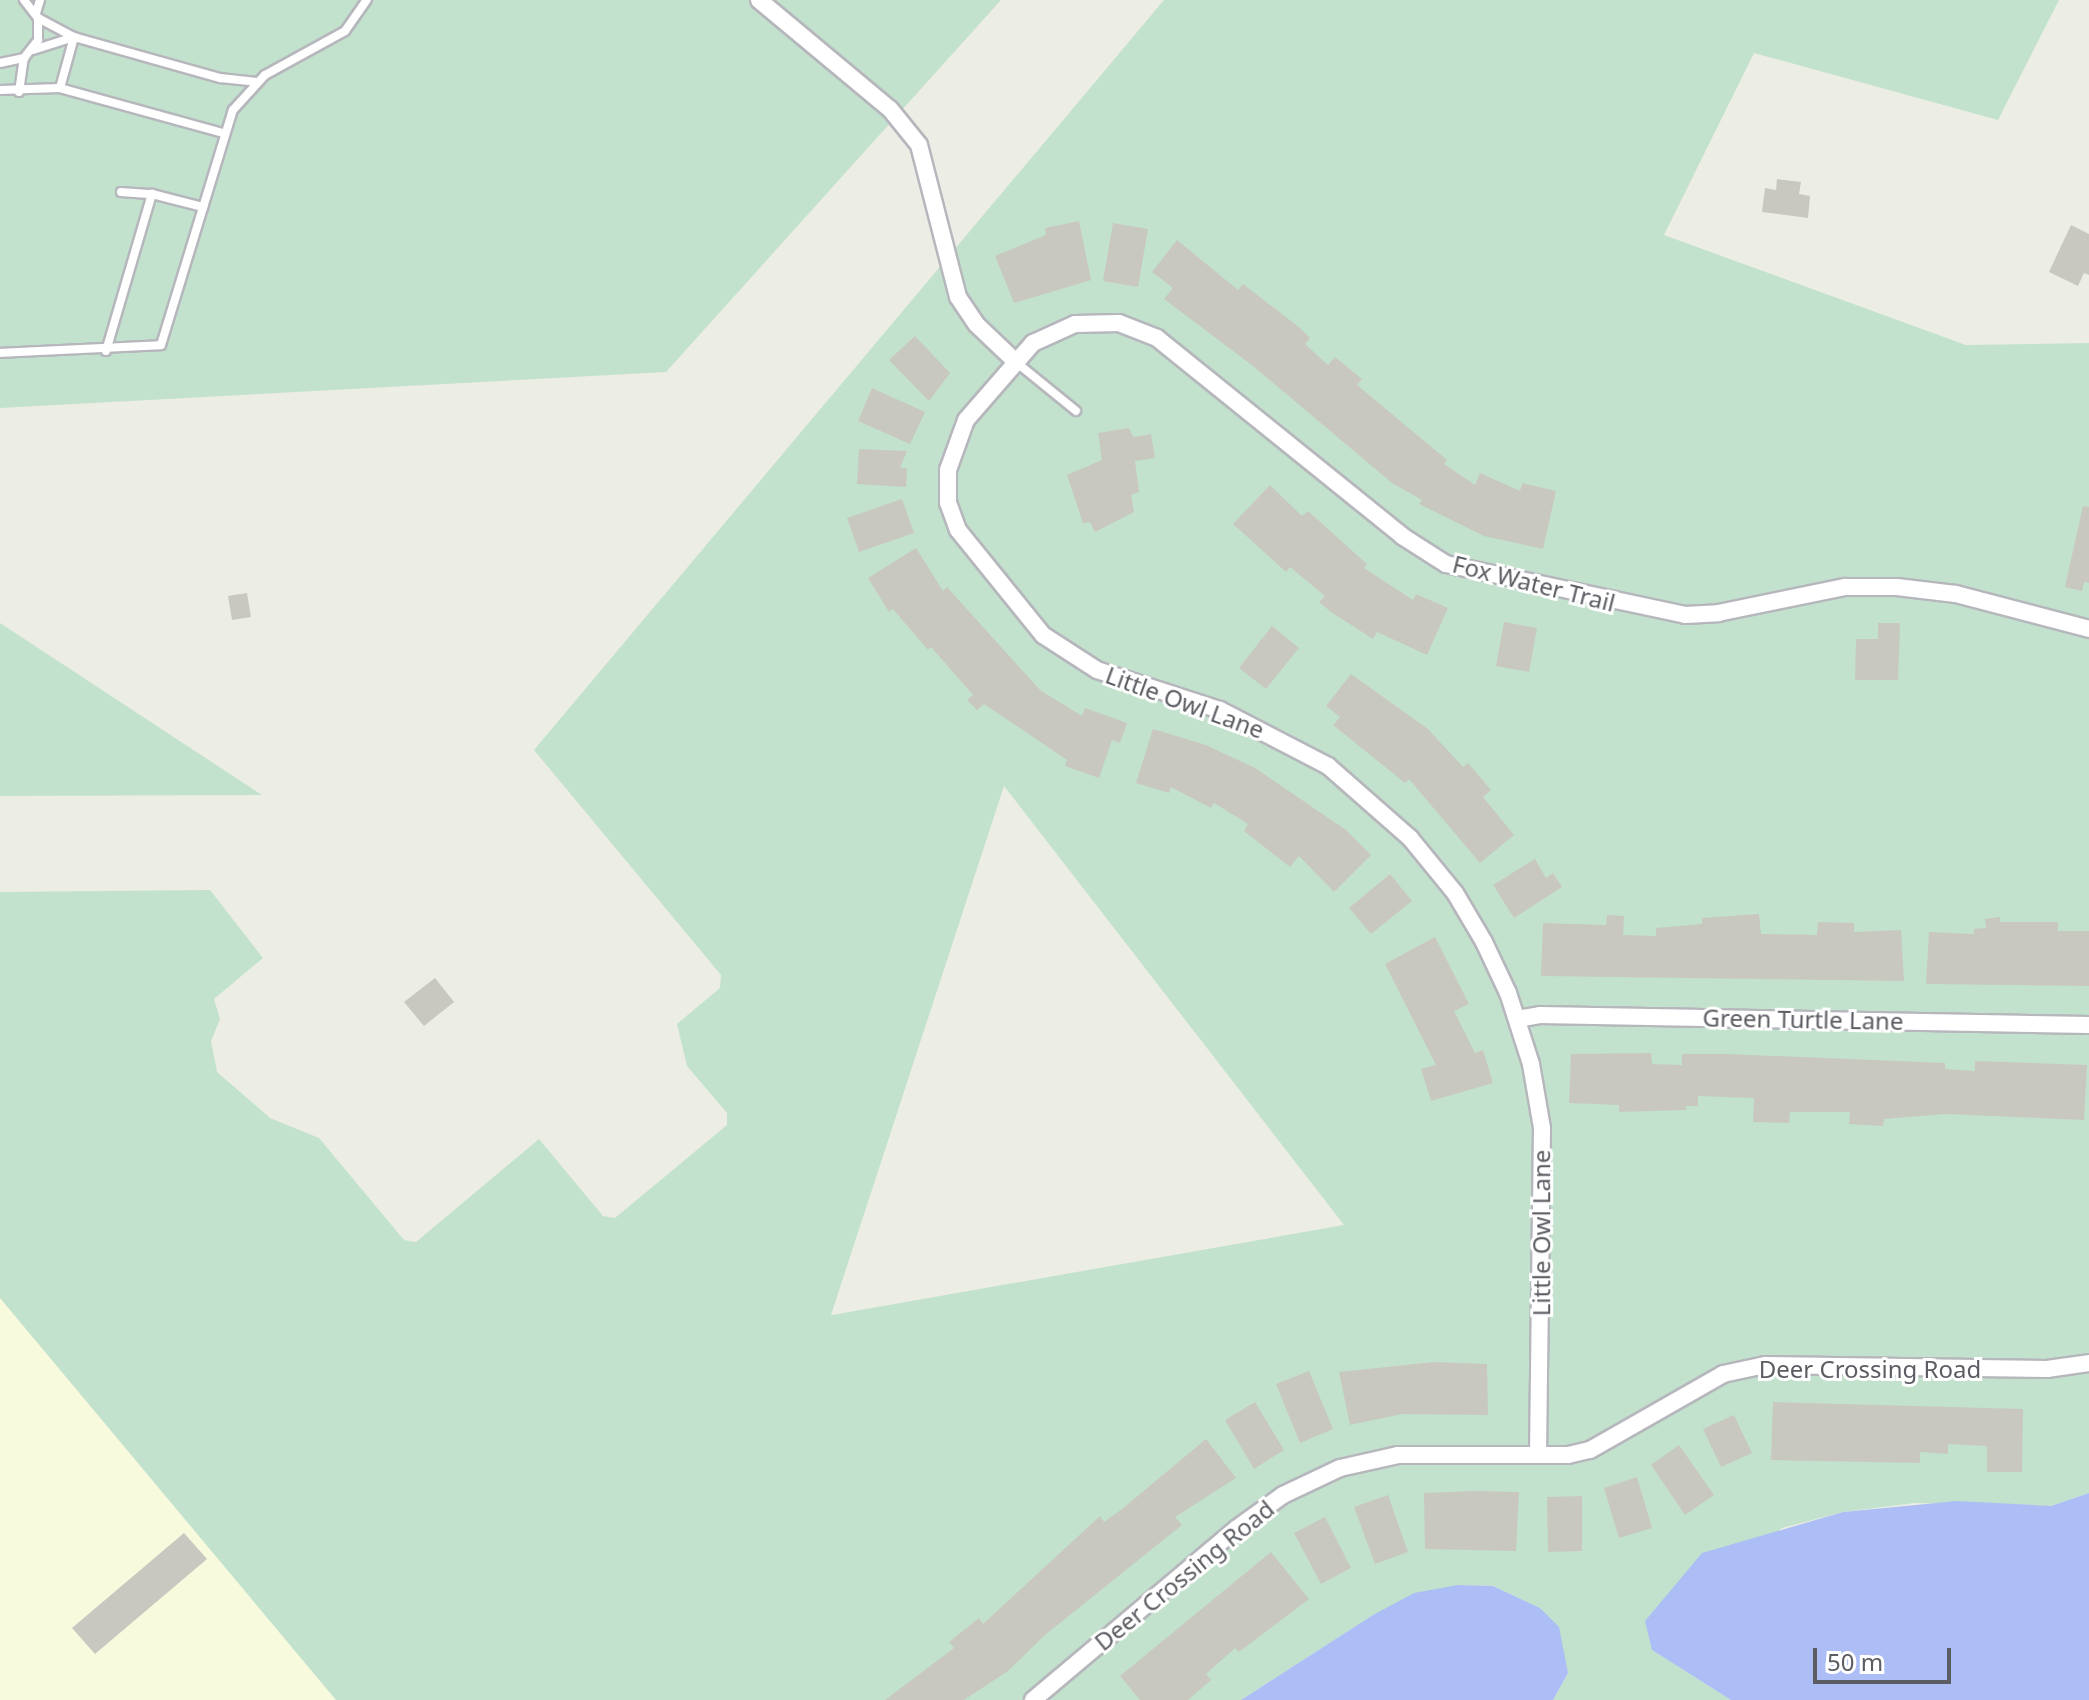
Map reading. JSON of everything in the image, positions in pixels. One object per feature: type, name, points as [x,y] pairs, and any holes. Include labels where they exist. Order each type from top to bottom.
[{"type":"street","points":[[759,0],[890,109],[919,145],[958,297],[976,324],[1017,363]]},
{"type":"street","name":"Fox Water Trail","points":[[1017,363],[1033,343],[1075,324],[1119,323],[1157,338],[1402,536],[1446,564],[1487,576],[1685,615],[1718,613],[1845,587],[1897,587],[1956,594],[2089,629]]},
{"type":"street","name":"Little Owl Lane","points":[[1017,363],[966,420],[954,446],[948,503],[968,546],[1043,635],[1071,657],[1271,733],[1328,766],[1373,800],[1455,893],[1496,967],[1517,1019],[1542,1128],[1538,1455]]},
{"type":"street","name":"Green Turtle Lane","points":[[1517,1019],[1540,1015],[2089,1025]]},
{"type":"street","name":"Deer Crossing Road","points":[[1033,1700],[1283,1495],[1340,1468],[1398,1455],[1568,1455],[1609,1444],[1723,1374],[1765,1365],[2047,1369],[2089,1363]]},
{"type":"lane","points":[[24,0],[37,15],[74,37],[237,82],[257,82]]},
{"type":"lane","points":[[32,50],[40,0]]},
{"type":"lane","points":[[0,353],[152,349],[167,336],[223,133],[233,110],[257,82],[345,31],[367,0]]},
{"type":"lane","points":[[0,63],[24,58],[32,50],[74,37]]},
{"type":"lane","points":[[60,88],[74,37]]},
{"type":"lane","points":[[19,92],[24,58]]},
{"type":"lane","points":[[0,90],[19,92],[32,86],[60,88],[223,133]]},
{"type":"lane","points":[[121,192],[152,194],[203,207]]},
{"type":"lane","points":[[106,351],[152,194]]},
{"type":"lane","points":[[1017,363],[1076,411]]},
{"type":"shaded area","points":[[0,0],[1001,0],[666,372],[0,408]]},
{"type":"shaded area","points":[[1164,0],[2059,0],[1998,120],[1754,53],[1664,235],[1966,345],[2089,343],[2089,1493],[2051,1506],[1915,1503],[1843,1512],[1782,1528],[1652,1650],[1731,1700],[1553,1700],[1568,1673],[1540,1608],[1493,1586],[1458,1585],[1373,1615],[1241,1700],[336,1700],[0,1298],[0,892],[210,890],[263,958],[214,999],[220,1019],[211,1041],[217,1072],[270,1118],[319,1138],[404,1240],[416,1242],[539,1139],[603,1216],[615,1218],[727,1125],[727,1113],[687,1066],[677,1024],[720,988],[721,975],[534,750]],"holes":[[[1004,786],[1344,1225],[831,1315]]]},
{"type":"shaded area","points":[[0,623],[262,795],[0,796]]},
{"type":"shaded area","points":[[0,1298],[336,1700],[0,1700]]},
{"type":"water","points":[[2089,1493],[2089,1700],[1731,1700],[1652,1650],[1645,1621],[1702,1553],[1843,1512],[1957,1501],[2051,1506]]},
{"type":"water","points":[[1458,1585],[1493,1586],[1540,1608],[1559,1627],[1568,1673],[1553,1700],[1241,1700],[1373,1615],[1414,1593]]},
{"type":"building","points":[[1777,179],[1801,182],[1799,194],[1810,196],[1808,218],[1762,212],[1765,188],[1776,190]]},
{"type":"building","points":[[1079,221],[1091,280],[1014,303],[995,256],[1046,235],[1045,228]]},
{"type":"building","points":[[1113,223],[1148,229],[1138,287],[1103,281]]},
{"type":"building","points":[[2071,225],[2089,234],[2089,275],[2084,273],[2078,286],[2049,272]]},
{"type":"building","points":[[1177,240],[1238,290],[1243,284],[1300,328],[1310,338],[1305,344],[1328,365],[1335,357],[1362,379],[1357,385],[1447,460],[1444,464],[1475,485],[1480,473],[1520,491],[1522,483],[1556,491],[1543,549],[1484,536],[1419,504],[1422,500],[1392,483],[1253,366],[1164,299],[1173,288],[1152,272]]},
{"type":"building","points":[[915,336],[950,373],[929,401],[889,360]]},
{"type":"building","points":[[872,388],[925,412],[910,444],[858,421]]},
{"type":"building","points":[[1129,428],[1133,437],[1151,434],[1155,458],[1135,461],[1139,492],[1131,495],[1134,512],[1095,532],[1090,522],[1083,523],[1067,475],[1102,460],[1098,433]]},
{"type":"building","points":[[859,449],[907,451],[900,468],[907,468],[906,487],[857,484]]},
{"type":"building","points":[[1270,485],[1302,516],[1308,511],[1367,564],[1364,568],[1413,600],[1416,594],[1448,608],[1427,655],[1377,632],[1373,639],[1331,612],[1319,602],[1325,596],[1290,567],[1286,572],[1233,524]]},
{"type":"building","points":[[902,499],[914,533],[859,552],[847,518]]},
{"type":"building","points":[[2083,506],[2089,507],[2089,583],[2084,582],[2082,591],[2065,587]]},
{"type":"building","points":[[916,548],[943,591],[947,587],[1040,690],[1082,716],[1085,708],[1127,723],[1120,743],[1112,740],[1099,778],[1065,766],[1067,760],[984,704],[977,710],[967,700],[973,695],[931,647],[928,650],[893,609],[889,612],[868,578]]},
{"type":"building","points":[[247,593],[251,617],[232,620],[228,596]]},
{"type":"building","points":[[1504,622],[1537,628],[1529,672],[1496,666]]},
{"type":"building","points":[[1878,623],[1900,623],[1898,680],[1855,680],[1856,639],[1878,639]]},
{"type":"building","points":[[1272,626],[1299,648],[1266,689],[1239,668]]},
{"type":"building","points":[[1351,674],[1428,729],[1463,767],[1468,763],[1491,790],[1483,797],[1514,835],[1480,863],[1409,779],[1405,783],[1333,725],[1340,717],[1326,706]]},
{"type":"building","points":[[1153,729],[1206,745],[1255,768],[1346,830],[1371,855],[1334,892],[1299,856],[1290,867],[1244,831],[1248,824],[1214,803],[1211,808],[1171,787],[1169,793],[1136,783]]},
{"type":"building","points":[[1535,859],[1546,878],[1553,873],[1562,887],[1514,918],[1493,885]]},
{"type":"building","points":[[1390,874],[1412,901],[1371,934],[1349,908]]},
{"type":"building","points":[[1759,914],[1761,934],[1817,935],[1818,922],[1854,923],[1854,932],[1901,930],[1904,981],[1541,976],[1543,923],[1606,925],[1607,915],[1624,916],[1623,935],[1656,936],[1656,928],[1702,924],[1702,918]]},
{"type":"building","points":[[2000,917],[2000,922],[2058,922],[2058,931],[2089,931],[2089,986],[1926,984],[1929,932],[1974,934],[1974,929],[1986,928],[1985,919]]},
{"type":"building","points":[[1435,937],[1469,1004],[1454,1011],[1475,1053],[1483,1050],[1493,1083],[1431,1101],[1421,1069],[1436,1065],[1385,964]]},
{"type":"building","points":[[435,978],[454,1002],[424,1026],[404,1002]]},
{"type":"building","points":[[1651,1053],[1652,1064],[1682,1065],[1682,1054],[1727,1054],[1945,1063],[1945,1069],[1975,1071],[1975,1061],[2087,1065],[2084,1120],[1945,1114],[1884,1119],[1883,1126],[1849,1124],[1850,1112],[1790,1112],[1789,1123],[1753,1122],[1754,1098],[1698,1096],[1698,1106],[1686,1106],[1686,1110],[1619,1112],[1619,1105],[1569,1103],[1571,1054]]},
{"type":"building","points":[[1434,1362],[1487,1364],[1488,1415],[1402,1414],[1350,1425],[1339,1372]]},
{"type":"building","points":[[1309,1371],[1333,1429],[1300,1443],[1276,1384]]},
{"type":"building","points":[[1255,1402],[1284,1450],[1254,1469],[1225,1420]]},
{"type":"building","points":[[1773,1402],[2023,1409],[2022,1472],[1987,1472],[1987,1446],[1948,1444],[1948,1454],[1920,1452],[1920,1463],[1771,1460]]},
{"type":"building","points":[[1734,1415],[1752,1453],[1721,1467],[1703,1429]]},
{"type":"building","points":[[1206,1439],[1236,1478],[1175,1517],[1182,1525],[1045,1635],[1008,1671],[964,1700],[885,1700],[954,1648],[949,1642],[979,1618],[983,1624],[1100,1516],[1104,1522],[1122,1509]]},
{"type":"building","points":[[1679,1445],[1714,1495],[1685,1515],[1651,1465]]},
{"type":"building","points":[[1637,1477],[1652,1528],[1619,1538],[1604,1488]]},
{"type":"building","points":[[1519,1492],[1516,1551],[1425,1549],[1424,1493]]},
{"type":"building","points":[[1388,1495],[1408,1552],[1375,1564],[1354,1507]]},
{"type":"building","points":[[1582,1496],[1582,1551],[1548,1552],[1547,1497]]},
{"type":"building","points":[[1325,1517],[1351,1568],[1321,1584],[1294,1533]]},
{"type":"building","points":[[184,1533],[207,1559],[95,1654],[72,1628]]},
{"type":"building","points":[[1271,1552],[1309,1599],[1239,1652],[1235,1648],[1206,1674],[1211,1680],[1188,1700],[1140,1700],[1120,1676]]}]
